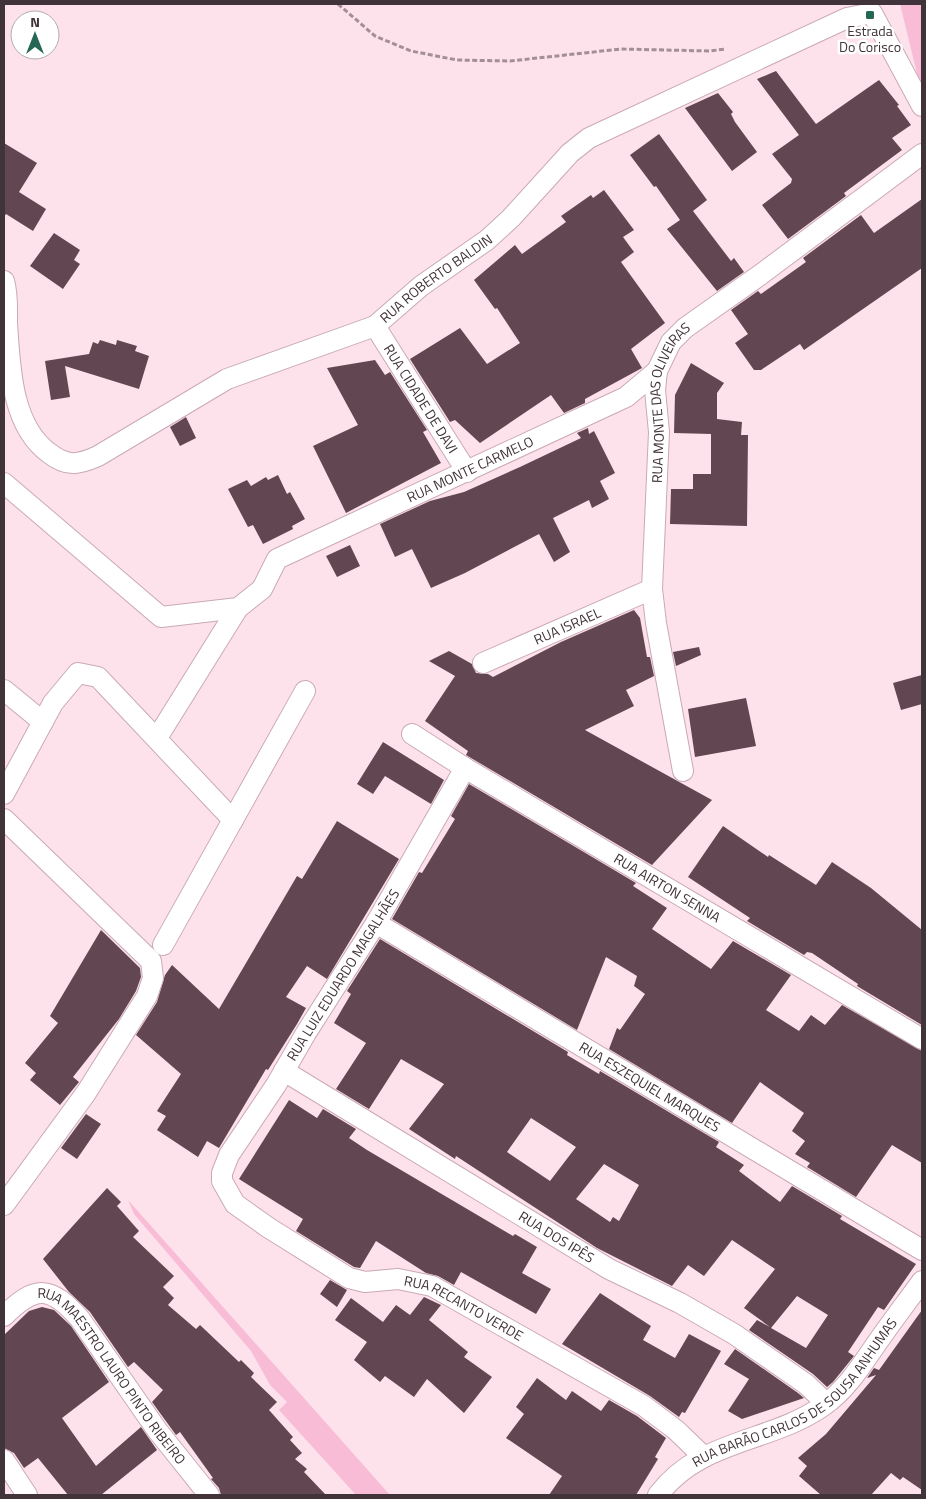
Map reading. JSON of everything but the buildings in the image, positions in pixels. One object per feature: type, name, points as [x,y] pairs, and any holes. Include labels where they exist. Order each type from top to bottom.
[{"type":"street","name":"RUA ROBERTO BALDIN","points":[[4,281],[9,360],[22,419],[40,447],[59,461],[81,464],[98,456],[227,379],[375,326],[421,286],[487,240],[511,218],[570,153],[589,138],[785,45],[847,18],[872,13],[922,106]]},
{"type":"street","name":"RUA MONTE DAS OLIVEIRAS","points":[[683,771],[656,623],[652,589],[659,432],[655,390],[658,371],[671,342],[684,328],[760,275],[922,154]]},
{"type":"street","name":"RUA CIDADE DE DAVI","points":[[375,326],[467,472]]},
{"type":"street","name":"RUA MONTE CARMELO","points":[[238,608],[262,589],[277,559],[626,397],[658,371]]},
{"type":"street","points":[[4,483],[161,618],[238,608]]},
{"type":"street","name":"RUA ISRAEL","points":[[483,663],[652,589]]},
{"type":"street","points":[[157,738],[238,608]]},
{"type":"street","points":[[4,794],[53,703],[78,673],[98,677],[233,820]]},
{"type":"street","points":[[4,690],[43,722]]},
{"type":"street","points":[[163,945],[305,690]]},
{"type":"street","name":"RUA AIRTON SENNA","points":[[412,734],[464,768],[922,1039]]},
{"type":"street","name":"RUA LUIZ EDUARDO MAGALHÃES","points":[[222,1181],[222,1173],[229,1154],[284,1071],[376,923],[464,768]]},
{"type":"street","points":[[4,819],[151,961],[153,970],[148,996],[86,1093],[4,1205]]},
{"type":"street","name":"RUA ESZEQUIEL MARQUES","points":[[376,923],[922,1250]]},
{"type":"street","name":"RUA DOS IPÊS","points":[[284,1071],[609,1269],[680,1303],[734,1334],[806,1384],[826,1403]]},
{"type":"street","name":"RUA RECANTO VERDE","points":[[222,1181],[235,1204],[333,1269],[349,1278],[365,1282],[398,1279],[432,1286],[644,1406],[676,1430],[704,1457]]},
{"type":"street","name":"RUA BARÃO CARLOS DE SOUSA ANHUMAS","points":[[658,1495],[670,1480],[704,1457],[719,1449],[785,1425],[826,1403],[851,1381],[922,1281]]},
{"type":"street","name":"RUA MAESTRO LAURO PINTO RIBEIRO","points":[[4,1316],[21,1299],[38,1294],[57,1296],[67,1304],[80,1319],[157,1430],[209,1495]]},
{"type":"street","points":[[4,1460],[27,1495]]},
{"type":"path","points":[[338,4],[375,36],[411,51],[457,60],[510,61],[621,50],[710,52],[727,48]]},
{"type":"shaded area","points":[[900,4],[922,4],[922,89],[920,86]]},
{"type":"shaded area","points":[[128,1200],[390,1495],[356,1495],[279,1410],[287,1402],[270,1385],[251,1351],[134,1214]]},
{"type":"place","name":"Estrada Do Corisco","points":[[870,15]]}]
